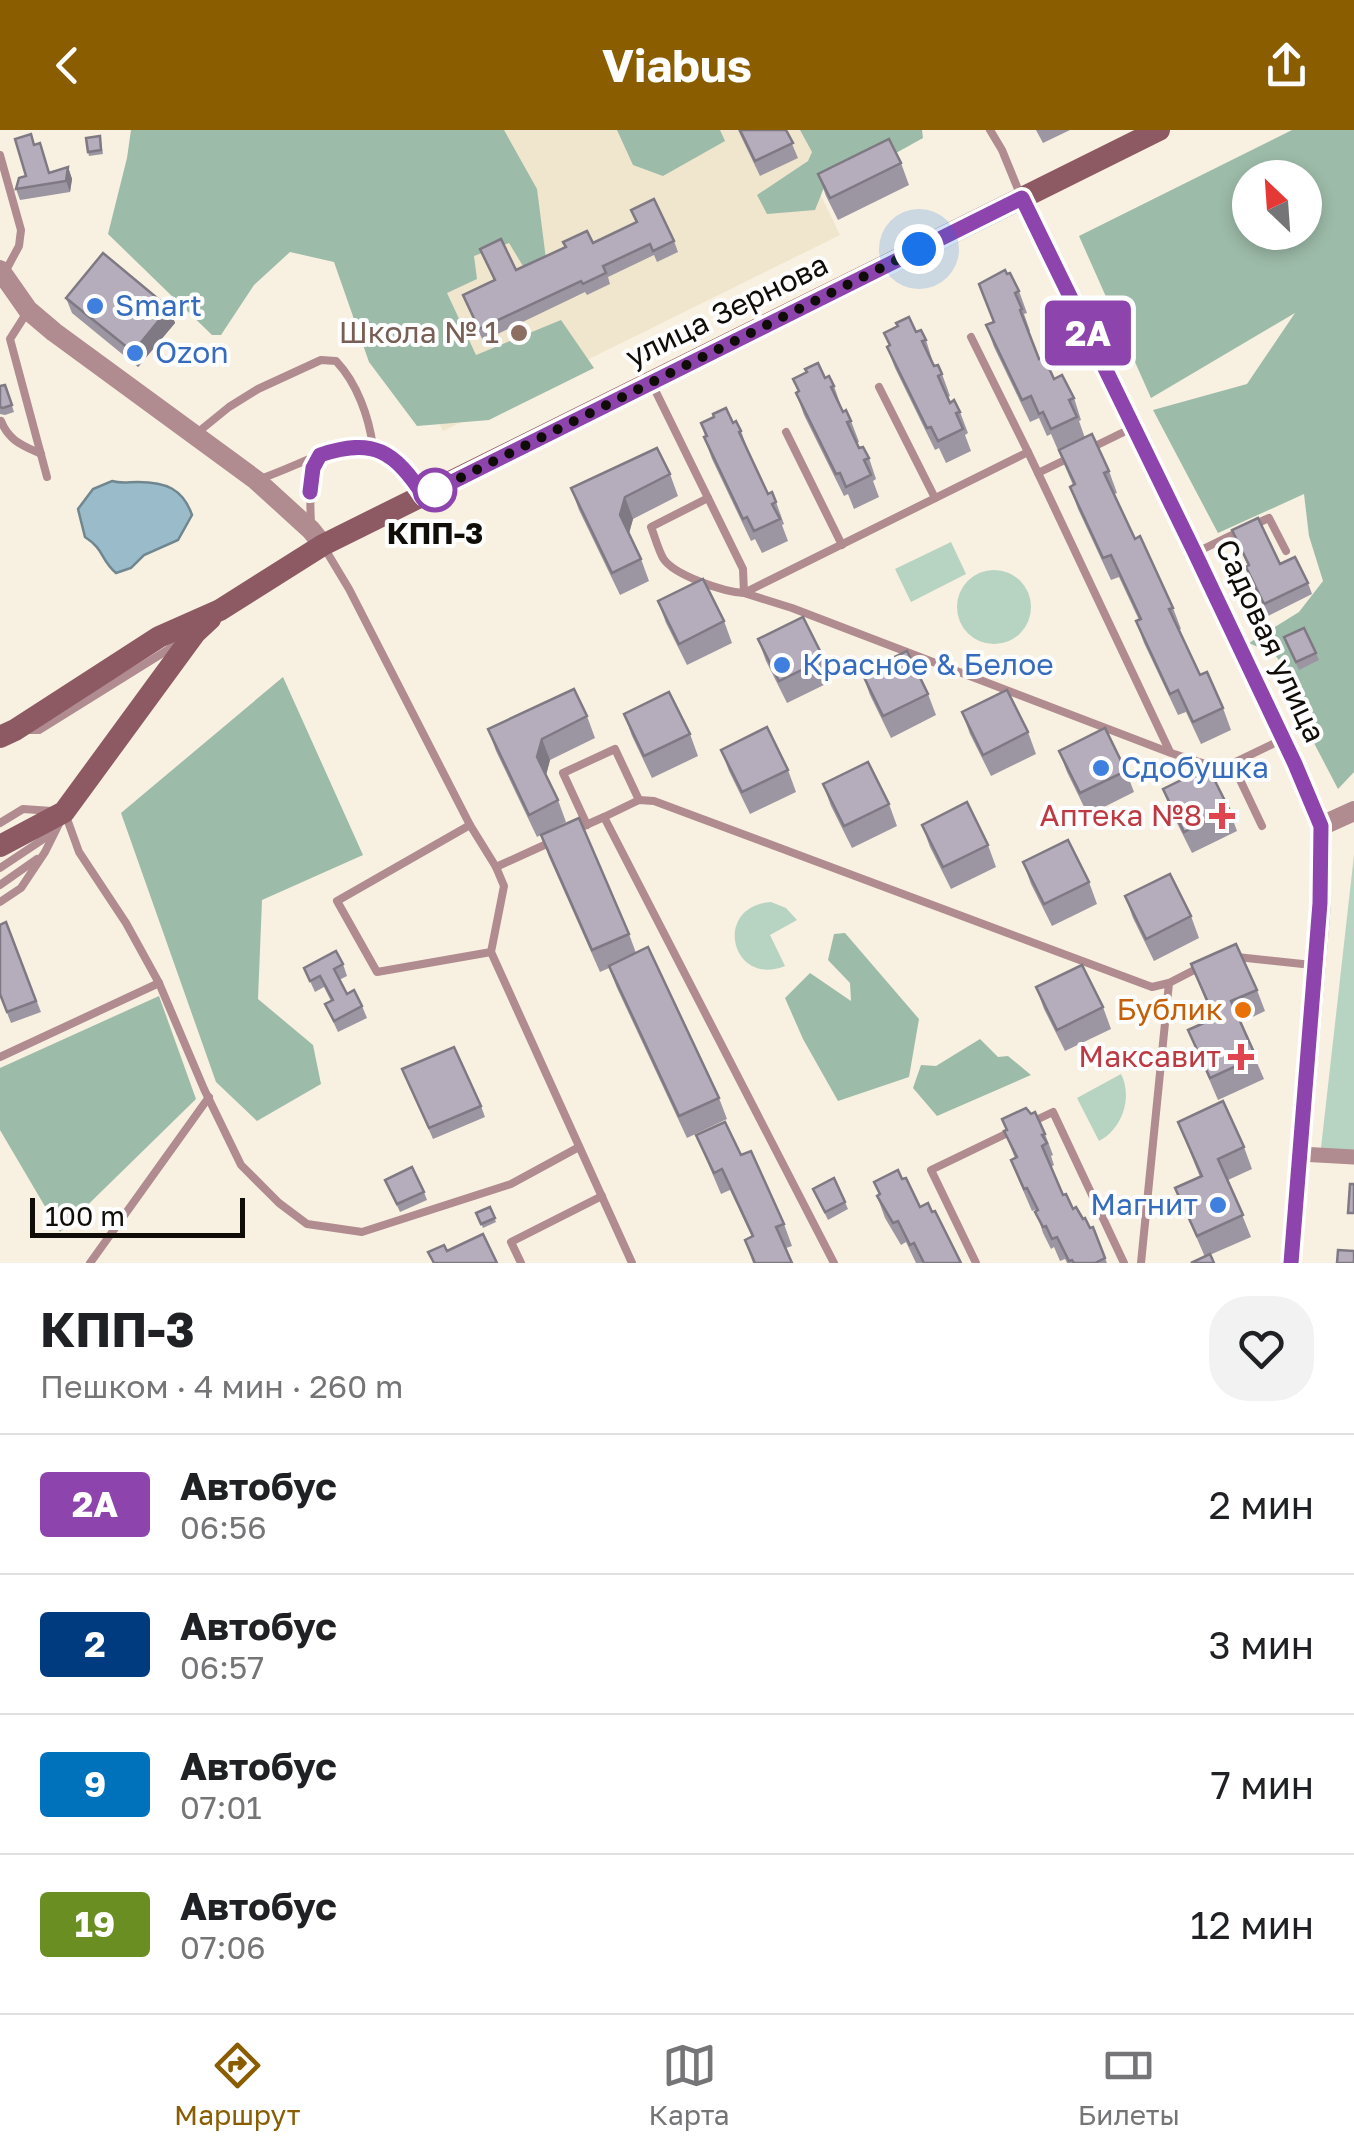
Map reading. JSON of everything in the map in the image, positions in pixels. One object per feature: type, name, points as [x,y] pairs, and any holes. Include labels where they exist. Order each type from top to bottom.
[{"type":"main road","name":"улица Зернова","points":[[220,610],[317,538],[424,496],[1159,130]]},
{"type":"main road","points":[[0,846],[61,821],[195,633],[220,610]]},
{"type":"main road","points":[[4,735],[159,637],[220,610]]},
{"type":"street","name":"Садовая улица","points":[[1022,198],[1195,553],[1321,826],[1316,965],[1291,1263]]},
{"type":"street","points":[[2,272],[28,310],[54,332],[256,480],[317,538]]},
{"type":"street","points":[[1321,826],[1354,811]]},
{"type":"street","points":[[1300,1154],[1354,1156]]},
{"type":"lane","points":[[990,130],[1022,198]]},
{"type":"lane","points":[[0,155],[21,230],[19,246],[2,272]]},
{"type":"lane","points":[[0,346],[10,339],[28,310]]},
{"type":"lane","points":[[971,338],[1171,754]]},
{"type":"lane","points":[[10,339],[47,477]]},
{"type":"lane","points":[[196,435],[258,389],[321,360],[336,360],[347,373],[370,426],[373,447]]},
{"type":"lane","points":[[652,382],[744,569],[744,593]]},
{"type":"lane","points":[[879,387],[935,498]]},
{"type":"lane","points":[[2,421],[14,441],[41,454]]},
{"type":"lane","points":[[1038,473],[1134,427]]},
{"type":"lane","points":[[786,432],[842,545]]},
{"type":"lane","points":[[256,480],[343,448],[373,447],[409,474],[424,496]]},
{"type":"lane","points":[[744,593],[1028,452]]},
{"type":"lane","points":[[320,455],[313,468],[310,492],[317,538],[349,589],[470,825],[496,867],[504,886],[491,952],[632,1263]]},
{"type":"lane","points":[[708,498],[651,527],[664,562],[696,580],[725,592],[744,593],[792,608],[1171,754],[1221,769],[1283,739]]},
{"type":"lane","points":[[1195,553],[1269,518],[1286,551]]},
{"type":"lane","points":[[4,735],[40,730],[195,633]]},
{"type":"lane","points":[[587,824],[564,773],[615,749],[639,800]]},
{"type":"lane","points":[[1232,763],[1262,826]]},
{"type":"lane","points":[[572,832],[639,800],[654,801],[1152,987],[1213,961]]},
{"type":"lane","points":[[0,822],[23,809],[61,821],[126,923],[159,984],[241,1165],[279,1204],[307,1224],[362,1232],[511,1184],[579,1147]]},
{"type":"lane","points":[[604,817],[834,1263]]},
{"type":"lane","points":[[0,902],[21,888],[61,821]]},
{"type":"lane","points":[[0,868],[61,821]]},
{"type":"lane","points":[[470,825],[337,901],[376,972],[491,952]]},
{"type":"lane","points":[[496,867],[557,839]]},
{"type":"lane","points":[[0,885],[45,852]]},
{"type":"lane","points":[[1224,958],[1316,965]]},
{"type":"lane","points":[[1141,1263],[1169,983]]},
{"type":"lane","points":[[0,1057],[159,984]]},
{"type":"lane","points":[[90,1263],[208,1097]]},
{"type":"lane","points":[[976,1263],[931,1170],[1052,1112],[1124,1263]]},
{"type":"lane","points":[[521,1263],[511,1242],[602,1196]]},
{"type":"shaded area","name":"Школа № 1","points":[[299,130],[880,130],[808,169],[840,235],[443,431]]},
{"type":"green space","points":[[131,130],[504,130],[537,189],[546,259],[526,271],[509,243],[474,256],[477,279],[447,293],[476,355],[561,320],[594,368],[489,420],[417,426],[369,362],[334,262],[290,252],[254,285],[221,335],[212,335],[108,234]]},
{"type":"green space","points":[[617,130],[720,130],[725,141],[663,176],[633,165]]},
{"type":"green space","points":[[800,130],[922,130],[923,138],[827,180],[815,210],[767,214],[757,195],[808,161],[812,152]]},
{"type":"green space","points":[[1292,130],[1354,130],[1354,772],[1338,789],[1291,699],[1292,677],[1275,655],[1249,643],[1299,612],[1323,581],[1309,536],[1304,494],[1218,533],[1153,410],[1247,384],[1295,313],[1151,398],[1079,236]]},
{"type":"green space","points":[[951,542],[966,574],[911,602],[895,569]]},
{"type":"green space","points":[[994,570],[1008,572],[1020,581],[1029,593],[1029,621],[1020,633],[1008,642],[994,644],[980,642],[968,633],[959,621],[957,607],[959,593],[968,581],[980,572]]},
{"type":"green space","points":[[283,677],[363,855],[262,900],[258,999],[313,1045],[321,1084],[257,1121],[216,1082],[121,813]]},
{"type":"green space","points":[[1354,855],[1354,1154],[1321,1148]]},
{"type":"green space","points":[[771,902],[786,908],[797,920],[770,935],[785,966],[766,970],[752,966],[741,956],[735,930],[752,907]]},
{"type":"green space","points":[[845,933],[919,1019],[909,1077],[838,1101],[785,998],[810,973],[851,1001],[850,983],[828,960],[834,934]]},
{"type":"green space","points":[[159,996],[196,1099],[60,1232],[0,1130],[0,1068]]},
{"type":"green space","points":[[980,1039],[998,1057],[1008,1056],[1031,1075],[937,1116],[913,1088],[921,1065],[936,1066]]},
{"type":"green space","points":[[1121,1074],[1126,1093],[1123,1112],[1114,1129],[1099,1141],[1077,1098]]},
{"type":"water","points":[[112,481],[165,486],[184,499],[192,515],[178,540],[116,573],[85,537],[78,509],[93,489]]},
{"type":"building","points":[[740,130],[786,130],[793,143],[755,161]]},
{"type":"building","points":[[31,134],[34,145],[40,143],[49,173],[68,167],[66,181],[16,189],[19,178],[26,176],[15,139]]},
{"type":"building","points":[[100,136],[101,150],[88,152],[86,138]]},
{"type":"building","points":[[889,139],[901,163],[830,198],[818,174]]},
{"type":"building","points":[[654,199],[674,241],[653,251],[650,244],[603,266],[606,273],[479,329],[463,295],[495,280],[480,249],[501,239],[516,270],[566,247],[563,242],[587,231],[593,243],[637,222],[631,210]]},
{"type":"building","points":[[103,253],[169,308],[133,352],[66,298]]},
{"type":"building","points":[[1005,270],[1019,291],[1015,293],[1020,310],[1039,359],[1044,357],[1054,379],[1062,375],[1074,398],[1069,400],[1077,417],[1051,429],[1031,396],[1022,400],[986,325],[994,322],[979,284]]},
{"type":"building","points":[[909,317],[916,332],[921,330],[934,366],[938,365],[942,374],[938,376],[950,403],[954,400],[960,412],[956,413],[963,429],[938,441],[931,427],[927,428],[887,347],[890,345],[884,333]]},
{"type":"building","points":[[818,363],[825,378],[829,376],[843,412],[846,410],[859,448],[863,447],[869,458],[864,460],[871,475],[846,487],[796,393],[799,391],[793,379]]},
{"type":"building","points":[[5,385],[12,405],[3,408],[0,386]]},
{"type":"building","points":[[726,408],[741,431],[768,494],[772,492],[776,502],[772,504],[780,519],[754,531],[747,517],[743,519],[704,437],[707,436],[701,423]]},
{"type":"building","points":[[1092,434],[1109,471],[1104,473],[1135,539],[1140,536],[1200,675],[1207,672],[1223,708],[1193,722],[1178,690],[1170,694],[1111,555],[1103,558],[1070,487],[1075,484],[1059,450]]},
{"type":"building","points":[[657,448],[670,474],[625,497],[620,515],[641,559],[612,573],[571,488]]},
{"type":"building","points":[[1258,518],[1280,564],[1295,557],[1308,583],[1264,604],[1232,530]]},
{"type":"building","points":[[703,579],[724,621],[679,644],[658,601]]},
{"type":"building","points":[[803,617],[824,659],[779,681],[758,639]]},
{"type":"building","points":[[1304,628],[1316,653],[1296,662],[1284,637]]},
{"type":"building","points":[[907,651],[928,694],[883,716],[862,673]]},
{"type":"building","points":[[574,689],[587,716],[542,739],[537,757],[558,800],[529,815],[488,729]]},
{"type":"building","points":[[1007,690],[1028,732],[983,755],[962,712]]},
{"type":"building","points":[[669,692],[690,734],[644,756],[624,714]]},
{"type":"building","points":[[767,727],[788,770],[742,792],[721,750]]},
{"type":"building","points":[[1105,728],[1126,771],[1080,793],[1059,751]]},
{"type":"building","points":[[868,762],[889,804],[844,826],[823,784]]},
{"type":"building","points":[[1208,767],[1229,809],[1184,832],[1163,789]]},
{"type":"building","points":[[967,802],[988,845],[943,867],[922,825]]},
{"type":"building","points":[[579,818],[629,934],[592,950],[541,835]]},
{"type":"building","points":[[1068,840],[1089,882],[1044,904],[1023,862]]},
{"type":"building","points":[[1170,874],[1191,916],[1146,939],[1125,896]]},
{"type":"building","points":[[6,922],[36,1001],[7,1012],[0,994],[0,925]]},
{"type":"building","points":[[1236,944],[1257,990],[1231,1001],[1256,1057],[1210,1078],[1188,1030],[1215,1018],[1191,964]]},
{"type":"building","points":[[648,947],[719,1098],[679,1116],[609,966]]},
{"type":"building","points":[[336,951],[343,964],[334,969],[347,994],[354,990],[362,1006],[334,1021],[325,1004],[333,1000],[320,976],[310,981],[304,968]]},
{"type":"building","points":[[1082,965],[1103,1007],[1057,1030],[1036,987]]},
{"type":"building","points":[[454,1047],[481,1106],[429,1128],[402,1069]]},
{"type":"building","points":[[1223,1101],[1244,1147],[1218,1159],[1243,1215],[1197,1236],[1175,1188],[1202,1176],[1178,1122]]},
{"type":"building","points":[[1026,1108],[1031,1114],[1035,1112],[1045,1134],[1042,1135],[1047,1143],[1042,1146],[1063,1195],[1093,1227],[1105,1258],[1095,1263],[1069,1261],[1057,1237],[1052,1239],[1043,1227],[1011,1160],[1017,1157],[1002,1119]]},
{"type":"building","points":[[725,1122],[741,1155],[751,1151],[784,1224],[776,1227],[792,1263],[755,1263],[745,1240],[753,1236],[722,1169],[714,1173],[696,1135]]},
{"type":"building","points":[[412,1167],[424,1192],[397,1204],[385,1180]]},
{"type":"building","points":[[898,1170],[920,1207],[928,1203],[935,1211],[961,1263],[924,1263],[898,1221],[893,1223],[877,1196],[880,1194],[874,1182]]},
{"type":"building","points":[[834,1178],[845,1202],[825,1212],[813,1189]]},
{"type":"building","points":[[1350,1184],[1354,1184],[1354,1213],[1348,1213]]},
{"type":"building","points":[[490,1207],[495,1218],[481,1224],[476,1213]]},
{"type":"building","points":[[483,1234],[497,1263],[434,1263],[428,1252],[444,1245],[447,1251]]},
{"type":"building","points":[[1338,1250],[1354,1251],[1354,1263],[1337,1263]]},
{"type":"building","points":[[1210,1254],[1214,1263],[1191,1263]]},
{"type":"bus line","name":"2А","points":[[310,492],[313,468],[320,455],[343,448],[373,447],[409,474],[424,496],[1022,198],[1195,553],[1321,826],[1320,903],[1291,1263]]},
{"type":"place","name":"Smart","points":[[95,306]]},
{"type":"place","name":"Школа № 1","points":[[519,333]]},
{"type":"place","name":"Ozon","points":[[135,353]]},
{"type":"place","name":"КПП-3","points":[[435,490]]},
{"type":"place","name":"Красное & Белое","points":[[782,665]]},
{"type":"place","name":"Сдобушка","points":[[1101,768]]},
{"type":"place","name":"Аптека №8","points":[[1222,816]]},
{"type":"place","name":"Бублик","points":[[1243,1010]]},
{"type":"place","name":"Максавит","points":[[1241,1057]]},
{"type":"place","name":"Магнит","points":[[1218,1205]]},
{"type":"route","points":[[435,490],[432,492],[919,249]]}]
